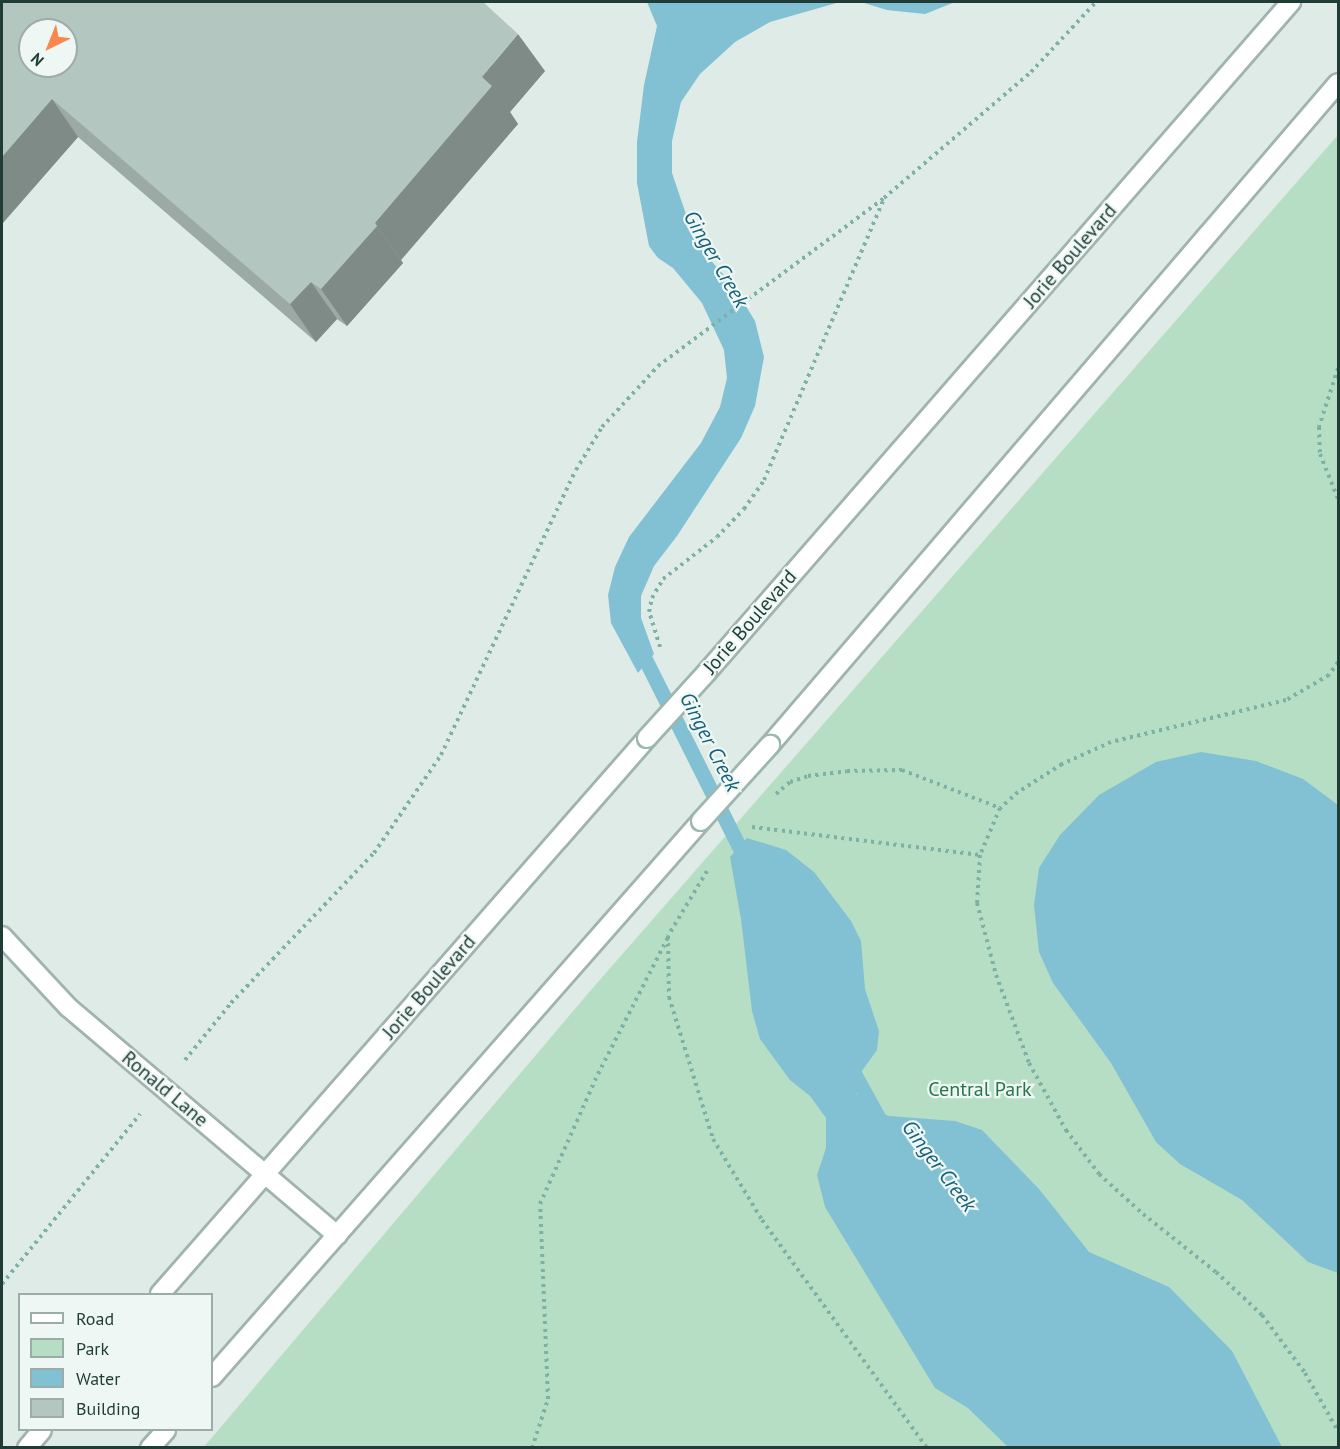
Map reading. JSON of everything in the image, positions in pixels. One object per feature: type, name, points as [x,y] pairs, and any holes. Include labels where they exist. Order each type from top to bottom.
[{"type":"main road","name":"Jorie Boulevard","points":[[161,1293],[1291,2]]},
{"type":"main road","points":[[213,1376],[770,745],[1338,83]]},
{"type":"main road","name":"Ronald Lane","points":[[2,936],[68,1007],[337,1235]]},
{"type":"main road","points":[[27,1448],[41,1431]]},
{"type":"main road","points":[[150,1448],[165,1431]]},
{"type":"path","points":[[2,1284],[231,1003],[374,853],[441,755],[576,470],[602,428],[658,366],[884,198],[1030,72],[1096,2]]},
{"type":"path","points":[[660,647],[649,612],[652,598],[663,579],[717,537],[744,509],[764,480],[884,198]]},
{"type":"path","points":[[1338,368],[1319,427],[1320,454],[1338,499]]},
{"type":"path","points":[[1338,662],[1329,675],[1286,700],[1111,742],[1062,764],[1000,808],[980,855],[977,903],[996,975],[1029,1063],[1066,1130],[1099,1174],[1143,1215],[1216,1272],[1262,1315],[1305,1373],[1338,1431]]},
{"type":"path","points":[[772,797],[790,782],[808,776],[847,771],[902,770],[1000,808]]},
{"type":"path","points":[[752,826],[980,855]]},
{"type":"path","points":[[532,1448],[549,1399],[540,1204],[598,1074],[668,936],[712,862]]},
{"type":"path","points":[[668,936],[669,997],[713,1139],[762,1220],[927,1448]]},
{"type":"green space","name":"Central Park","points":[[1338,135],[1338,1447],[203,1448],[591,990]]},
{"type":"water","points":[[647,2],[840,2],[770,22],[735,42],[700,74],[681,102],[672,141],[672,173],[693,235],[713,263],[733,285],[755,321],[764,357],[755,406],[741,438],[677,536],[654,566],[641,596],[641,618],[654,654],[638,673],[611,623],[608,595],[615,567],[629,537],[701,443],[720,407],[727,378],[724,350],[702,303],[673,268],[658,258],[649,246],[637,183],[637,142],[644,85],[657,26]]},
{"type":"water","points":[[861,2],[955,2],[925,14],[887,10]]},
{"type":"water","points":[[1201,752],[1256,761],[1303,779],[1338,805],[1338,1273],[1308,1262],[1242,1200],[1180,1164],[1156,1142],[1111,1063],[1053,983],[1039,952],[1034,905],[1039,868],[1060,835],[1099,795],[1156,762]]},
{"type":"water","points":[[747,838],[786,850],[814,872],[851,921],[861,941],[865,989],[879,1031],[877,1050],[859,1075],[856,1093],[868,1109],[889,1116],[955,1121],[982,1130],[1039,1189],[1089,1252],[1169,1287],[1232,1351],[1282,1447],[1008,1447],[968,1408],[935,1388],[825,1207],[817,1175],[826,1148],[826,1118],[810,1096],[790,1080],[760,1039],[752,1011],[741,919],[730,857]]},
{"type":"building","points":[[2,2],[483,2],[518,34],[482,77],[492,86],[375,223],[377,226],[321,289],[311,282],[290,304],[52,99],[2,157]]},
{"type":"waterway","name":"Ginger Creek","points":[[638,645],[748,865]]},
{"type":"waterway","name":"Ginger Creek","points":[[850,1066],[883,1126]]}]
